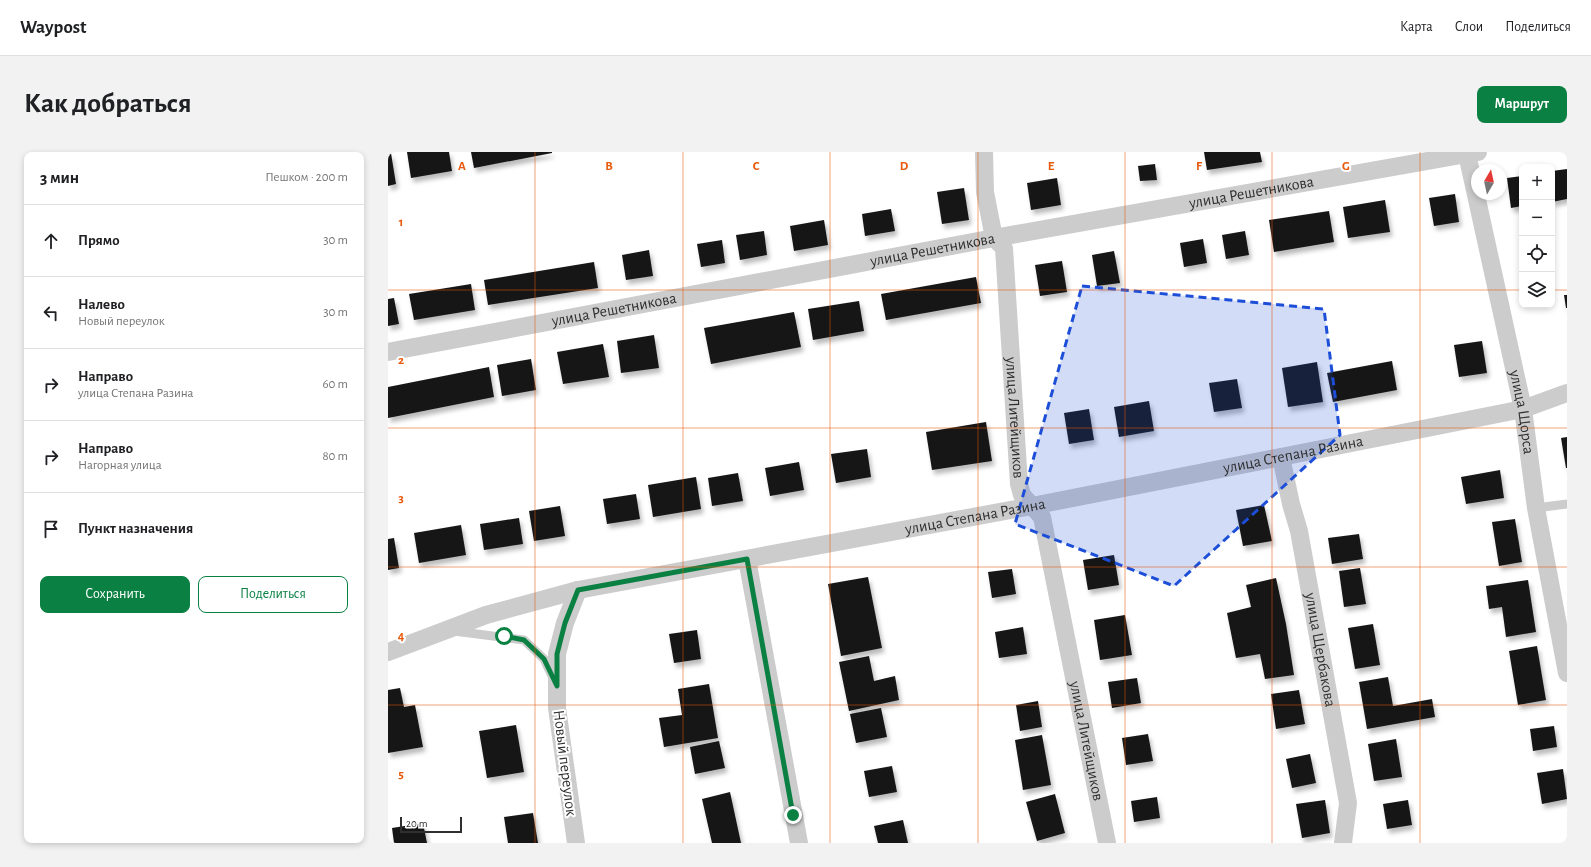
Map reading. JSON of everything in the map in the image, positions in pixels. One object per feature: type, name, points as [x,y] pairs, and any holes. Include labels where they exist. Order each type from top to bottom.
[{"type":"street","name":"улица Литейщиков","points":[[984,152],[985,192],[994,238],[1004,248],[1019,484],[1022,495],[1042,517],[1107,843]]},
{"type":"street","name":"улица Решетникова","points":[[388,352],[994,238],[1472,153]]},
{"type":"street","name":"улица Щорса","points":[[1472,153],[1523,409],[1536,508],[1566,664]]},
{"type":"street","name":"улица Степана Разина","points":[[389,651],[486,615],[578,590],[1032,506],[1281,457],[1523,409],[1567,394]]},
{"type":"street","name":"улица Щербакова","points":[[1281,457],[1291,504],[1299,531],[1348,803],[1343,843]]},
{"type":"street","points":[[747,559],[798,843]]},
{"type":"street","name":"Новый переулок","points":[[576,843],[557,708],[557,654],[565,623],[578,590]]},
{"type":"lane","points":[[1536,508],[1567,504]]},
{"type":"lane","points":[[447,630],[524,640],[544,659],[557,686]]},
{"type":"highlighted area","points":[[1082,286],[1324,309],[1340,435],[1174,586],[1015,524]]},
{"type":"building","points":[[407,152],[449,152],[452,171],[411,178]]},
{"type":"building","points":[[471,152],[552,152],[552,153],[474,168]]},
{"type":"building","points":[[1204,152],[1260,152],[1262,162],[1207,170]]},
{"type":"building","points":[[391,153],[396,184],[388,186],[388,154]]},
{"type":"building","points":[[1155,164],[1157,180],[1140,181],[1138,166]]},
{"type":"building","points":[[1567,169],[1567,199],[1555,201],[1555,171]]},
{"type":"building","points":[[1519,176],[1519,207],[1511,208],[1507,178]]},
{"type":"building","points":[[1057,178],[1061,205],[1031,210],[1027,183]]},
{"type":"building","points":[[964,188],[969,220],[942,224],[937,192]]},
{"type":"building","points":[[1455,194],[1459,222],[1434,226],[1429,198]]},
{"type":"building","points":[[1385,200],[1390,232],[1348,238],[1343,207]]},
{"type":"building","points":[[891,209],[895,231],[865,236],[862,214]]},
{"type":"building","points":[[1329,211],[1334,242],[1274,252],[1269,220]]},
{"type":"building","points":[[824,220],[828,245],[794,251],[790,226]]},
{"type":"building","points":[[764,231],[767,255],[740,260],[736,235]]},
{"type":"building","points":[[1245,231],[1249,255],[1226,259],[1222,235]]},
{"type":"building","points":[[1203,239],[1207,263],[1184,267],[1180,243]]},
{"type":"building","points":[[722,240],[725,263],[701,267],[697,244]]},
{"type":"building","points":[[649,250],[653,276],[626,280],[622,255]]},
{"type":"building","points":[[1114,251],[1120,283],[1097,286],[1092,255]]},
{"type":"building","points":[[1062,261],[1067,292],[1040,296],[1035,265]]},
{"type":"building","points":[[594,262],[598,288],[488,305],[484,280]]},
{"type":"building","points":[[976,277],[981,303],[886,320],[881,294]]},
{"type":"building","points":[[471,284],[475,310],[414,320],[409,294]]},
{"type":"building","points":[[1564,295],[1567,295],[1567,308],[1566,308]]},
{"type":"building","points":[[394,298],[399,324],[388,326],[388,299]]},
{"type":"building","points":[[859,301],[864,331],[813,340],[808,309]]},
{"type":"building","points":[[794,312],[801,347],[711,364],[704,328]]},
{"type":"building","points":[[654,335],[659,368],[621,373],[617,341]]},
{"type":"building","points":[[1482,341],[1487,373],[1459,377],[1454,345]]},
{"type":"building","points":[[603,344],[609,377],[563,384],[557,352]]},
{"type":"building","points":[[531,359],[536,390],[502,396],[497,365]]},
{"type":"building","points":[[1392,361],[1397,390],[1333,402],[1327,373]]},
{"type":"building","points":[[1317,362],[1323,402],[1288,407],[1282,368]]},
{"type":"building","points":[[489,367],[494,397],[388,418],[388,387]]},
{"type":"building","points":[[1237,379],[1242,408],[1214,412],[1209,383]]},
{"type":"building","points":[[1149,401],[1154,431],[1119,437],[1114,407]]},
{"type":"building","points":[[1089,409],[1094,440],[1069,444],[1064,413]]},
{"type":"building","points":[[986,422],[992,461],[932,470],[926,432]]},
{"type":"building","points":[[1567,437],[1567,468],[1566,468],[1561,438]]},
{"type":"building","points":[[867,449],[871,477],[836,483],[831,454]]},
{"type":"building","points":[[799,462],[804,490],[770,496],[765,468]]},
{"type":"building","points":[[1500,470],[1504,498],[1466,504],[1461,477]]},
{"type":"building","points":[[738,473],[743,501],[712,506],[708,478]]},
{"type":"building","points":[[696,477],[701,509],[653,517],[648,485]]},
{"type":"building","points":[[636,494],[640,519],[607,524],[603,499]]},
{"type":"building","points":[[1264,505],[1272,541],[1243,546],[1236,510]]},
{"type":"building","points":[[560,506],[565,536],[534,541],[529,511]]},
{"type":"building","points":[[519,518],[523,544],[484,550],[480,524]]},
{"type":"building","points":[[1515,519],[1522,562],[1499,566],[1492,522]]},
{"type":"building","points":[[461,525],[466,555],[419,563],[414,533]]},
{"type":"building","points":[[1359,534],[1363,559],[1332,564],[1328,538]]},
{"type":"building","points":[[394,538],[399,568],[388,570],[388,539]]},
{"type":"building","points":[[1114,555],[1119,585],[1088,590],[1083,560]]},
{"type":"building","points":[[1360,568],[1366,604],[1344,607],[1339,571]]},
{"type":"building","points":[[1012,569],[1016,594],[992,598],[988,572]]},
{"type":"building","points":[[868,577],[882,648],[841,656],[828,584]]},
{"type":"building","points":[[1276,578],[1286,624],[1294,675],[1265,679],[1260,654],[1236,658],[1227,613],[1251,607],[1246,585]]},
{"type":"building","points":[[1528,580],[1536,632],[1506,637],[1502,607],[1489,609],[1486,586]]},
{"type":"building","points":[[1125,615],[1132,655],[1100,660],[1094,620]]},
{"type":"building","points":[[1373,624],[1380,665],[1355,669],[1348,628]]},
{"type":"building","points":[[1023,627],[1027,654],[999,658],[995,632]]},
{"type":"building","points":[[697,630],[701,659],[674,663],[669,634]]},
{"type":"building","points":[[1537,646],[1546,700],[1518,705],[1509,651]]},
{"type":"building","points":[[869,656],[874,681],[895,676],[899,700],[849,711],[839,662]]},
{"type":"building","points":[[1388,677],[1393,706],[1432,699],[1435,717],[1367,729],[1359,682]]},
{"type":"building","points":[[1137,678],[1141,703],[1112,708],[1108,682]]},
{"type":"building","points":[[709,684],[718,738],[664,747],[659,718],[682,715],[678,689]]},
{"type":"building","points":[[400,688],[404,707],[415,705],[423,747],[388,753],[388,690]]},
{"type":"building","points":[[1299,690],[1305,724],[1276,729],[1271,694]]},
{"type":"building","points":[[1038,701],[1042,727],[1020,731],[1016,705]]},
{"type":"building","points":[[881,708],[887,737],[856,743],[850,714]]},
{"type":"building","points":[[516,725],[524,772],[487,778],[479,731]]},
{"type":"building","points":[[1554,726],[1557,747],[1533,751],[1530,729]]},
{"type":"building","points":[[1148,734],[1153,761],[1126,765],[1122,738]]},
{"type":"building","points":[[1042,735],[1051,785],[1023,790],[1015,740]]},
{"type":"building","points":[[1396,739],[1402,777],[1374,781],[1368,744]]},
{"type":"building","points":[[719,741],[725,768],[695,774],[690,747]]},
{"type":"building","points":[[1310,754],[1316,783],[1292,788],[1286,759]]},
{"type":"building","points":[[892,766],[897,792],[869,797],[864,771]]},
{"type":"building","points":[[1563,769],[1567,799],[1542,804],[1537,773]]},
{"type":"building","points":[[730,792],[741,843],[712,843],[702,799]]},
{"type":"building","points":[[1055,794],[1065,833],[1037,841],[1026,802]]},
{"type":"building","points":[[1157,797],[1160,818],[1134,822],[1131,801]]},
{"type":"building","points":[[1325,800],[1330,833],[1302,838],[1296,804]]},
{"type":"building","points":[[1408,800],[1412,825],[1387,829],[1383,804]]},
{"type":"building","points":[[533,813],[538,843],[508,843],[504,817]]},
{"type":"building","points":[[903,820],[908,843],[878,843],[874,826]]},
{"type":"building","points":[[423,823],[427,843],[394,843],[392,828]]},
{"type":"route","points":[[504,636],[524,640],[544,659],[557,686],[557,654],[565,623],[578,590],[747,559],[793,815]]}]
